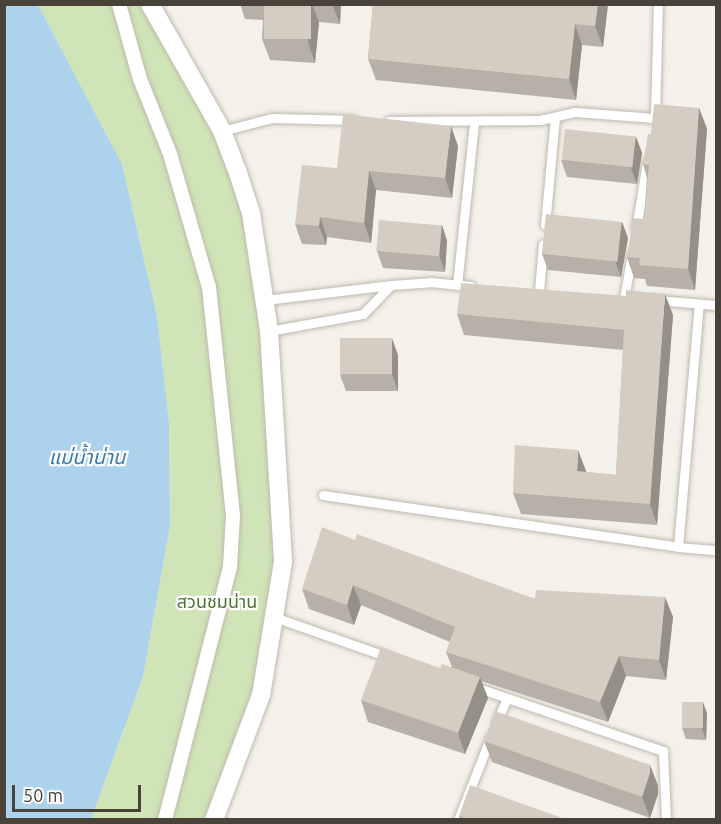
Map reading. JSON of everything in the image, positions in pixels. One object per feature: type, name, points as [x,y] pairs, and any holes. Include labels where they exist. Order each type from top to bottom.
[{"type":"street","points":[[119,4],[140,79],[170,153],[209,287],[233,515],[230,567],[165,819]]},
{"type":"street","points":[[150,4],[222,131],[251,213],[270,331],[283,562],[261,695],[214,819]]},
{"type":"lane","points":[[653,129],[658,4]]},
{"type":"lane","points":[[379,120],[474,122],[555,117],[575,112],[655,118]]},
{"type":"lane","points":[[539,291],[555,117]]},
{"type":"lane","points":[[222,131],[272,118],[367,120]]},
{"type":"lane","points":[[457,285],[474,122]]},
{"type":"lane","points":[[624,298],[649,152]]},
{"type":"lane","points":[[270,331],[363,314],[391,285]]},
{"type":"lane","points":[[265,300],[391,285],[480,286]]},
{"type":"lane","points":[[528,290],[550,292]]},
{"type":"lane","points":[[613,297],[635,299]]},
{"type":"lane","points":[[645,299],[717,305]]},
{"type":"lane","points":[[678,548],[699,304]]},
{"type":"lane","points":[[323,495],[678,548],[717,550]]},
{"type":"lane","points":[[274,617],[397,660]]},
{"type":"lane","points":[[463,683],[663,751],[666,819]]},
{"type":"lane","points":[[459,819],[507,698]]},
{"type":"green space","name":"สวนชมน่าน","points":[[38,5],[150,5],[173,40],[251,213],[283,562],[257,707],[214,819],[91,819],[143,677],[170,526],[169,422],[157,316],[122,164]]},
{"type":"water","name":"แม่น้ำน่าน","points":[[4,5],[38,5],[122,164],[157,316],[169,422],[170,526],[143,677],[91,819],[5,819]]},
{"type":"building","points":[[264,4],[311,4],[311,39],[264,39]]},
{"type":"building","points":[[373,4],[598,4],[595,26],[575,24],[569,79],[368,59]]},
{"type":"building","points":[[654,104],[699,108],[688,269],[639,265],[640,258],[627,257],[633,218],[644,219],[649,165],[643,164],[648,134],[651,134]]},
{"type":"building","points":[[343,114],[451,126],[445,178],[369,171],[364,223],[320,217],[319,226],[295,224],[302,165],[337,168]]},
{"type":"building","points":[[565,129],[636,136],[632,167],[562,160]]},
{"type":"building","points":[[546,214],[622,222],[617,262],[542,254]]},
{"type":"building","points":[[379,220],[442,225],[439,256],[376,251]]},
{"type":"building","points":[[461,283],[626,296],[626,290],[665,294],[650,504],[513,493],[515,445],[578,450],[577,471],[616,475],[624,330],[457,314]]},
{"type":"building","points":[[340,338],[392,338],[392,374],[340,374]]},
{"type":"building","points":[[322,527],[355,540],[357,534],[535,599],[536,590],[665,597],[659,660],[619,656],[600,702],[446,652],[455,627],[353,585],[347,605],[302,589]]},
{"type":"building","points":[[381,647],[440,668],[442,664],[480,677],[458,733],[361,700]]},
{"type":"building","points":[[682,702],[703,702],[703,728],[682,728]]},
{"type":"building","points":[[495,711],[650,765],[650,773],[642,797],[484,741]]},
{"type":"building","points":[[470,785],[565,819],[469,819],[459,816]]}]
